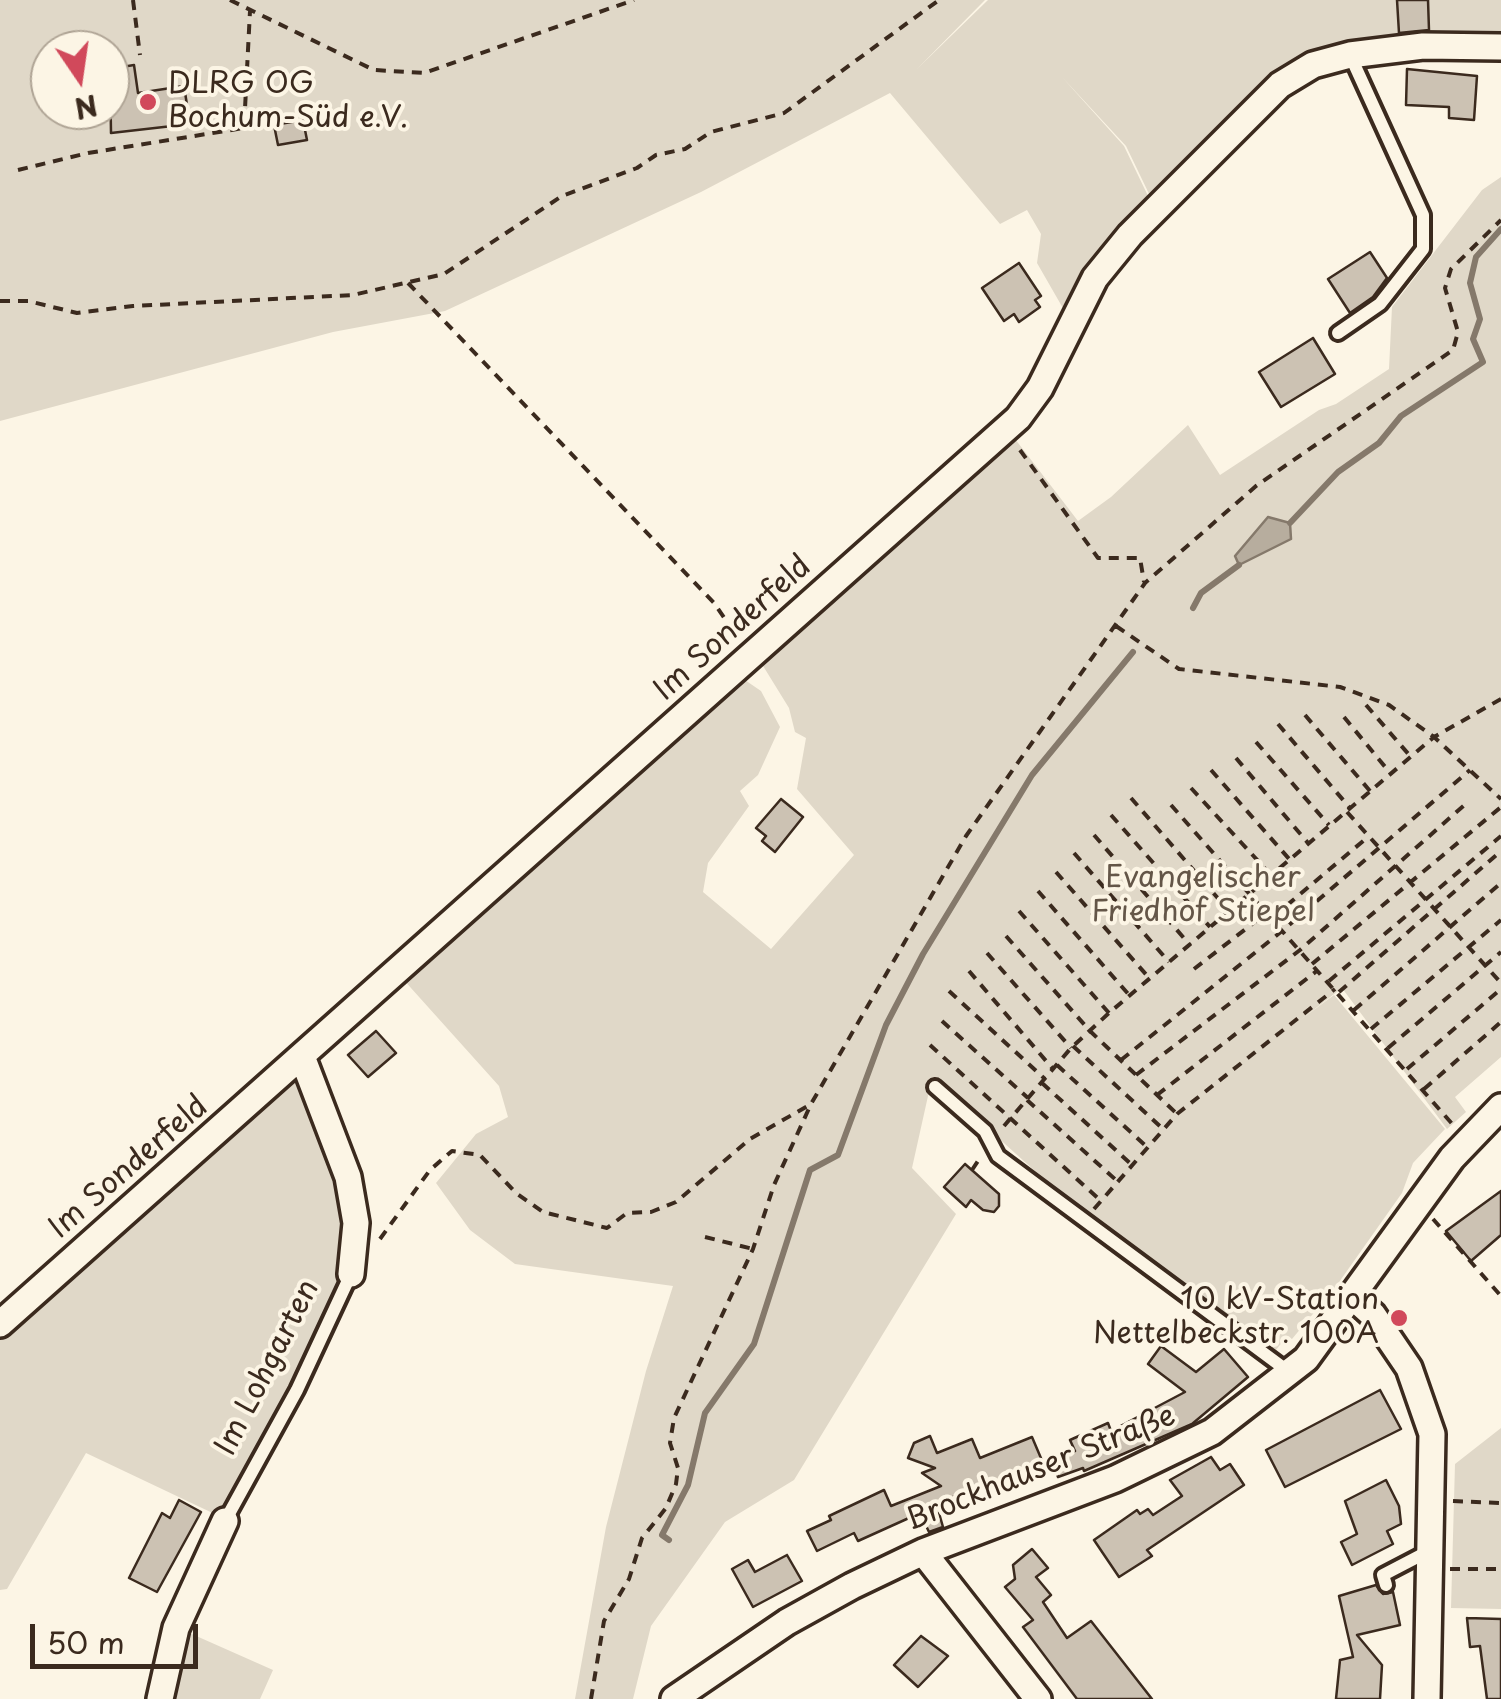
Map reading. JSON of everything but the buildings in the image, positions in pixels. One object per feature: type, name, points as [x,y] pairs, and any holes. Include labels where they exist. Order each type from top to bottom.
[{"type":"street","name":"Im Sonderfeld","points":[[0,1324],[1005,430],[1040,388],[1095,278],[1130,235],[1280,85],[1313,65],[1350,54],[1424,46],[1501,47]]},
{"type":"street","name":"Im Lohgarten","points":[[303,1058],[348,1177],[356,1224],[351,1274]]},
{"type":"street","name":"Brockhauser Straße","points":[[674,1699],[787,1622],[922,1552],[1131,1471],[1212,1432],[1290,1374],[1354,1298],[1466,1142],[1501,1106]]},
{"type":"street","points":[[1354,1298],[1391,1338],[1422,1398],[1434,1453],[1427,1699]]},
{"type":"street","name":"Im Lohgarten","points":[[160,1699],[176,1628],[225,1522]]},
{"type":"street","points":[[922,1552],[1038,1699]]},
{"type":"lane","points":[[1338,333],[1380,304],[1423,249],[1423,215],[1350,54]]},
{"type":"lane","points":[[935,1087],[986,1131],[998,1156],[1290,1374]]},
{"type":"lane","name":"Im Lohgarten","points":[[225,1522],[297,1390],[351,1274]]},
{"type":"lane","points":[[1386,1585],[1383,1575],[1431,1560]]},
{"type":"path","points":[[133,0],[140,55]]},
{"type":"path","points":[[230,0],[374,70],[424,74],[634,0]]},
{"type":"path","points":[[0,302],[28,300],[78,313],[133,306],[354,295],[444,274],[562,196],[637,168],[656,155],[686,150],[711,132],[784,113],[940,0]]},
{"type":"path","points":[[18,170],[244,128],[250,11]]},
{"type":"path","points":[[110,140],[110,150]]},
{"type":"path","points":[[591,1699],[604,1621],[629,1579],[642,1538],[666,1508],[676,1484],[678,1468],[670,1443],[674,1418],[752,1249],[774,1185],[811,1104],[966,836],[1145,583],[1256,486],[1453,350],[1458,332],[1445,288],[1451,269],[1501,220]]},
{"type":"path","points":[[408,283],[714,603],[736,634],[748,660]]},
{"type":"path","points":[[1005,430],[1098,558],[1140,558],[1145,583]]},
{"type":"path","points":[[1116,626],[1179,669],[1340,688],[1389,705],[1434,738],[1501,799]]},
{"type":"path","points":[[972,1170],[1043,1081],[1109,1013],[1410,757],[1434,738],[1501,699]]},
{"type":"path","points":[[1366,705],[1410,757]]},
{"type":"path","points":[[1306,714],[1370,791]]},
{"type":"path","points":[[1344,718],[1391,774]]},
{"type":"path","points":[[1278,724],[1379,848],[1501,986],[1406,1069]]},
{"type":"path","points":[[1256,742],[1329,825]]},
{"type":"path","points":[[1236,758],[1308,843]]},
{"type":"path","points":[[1211,770],[1290,860]]},
{"type":"path","points":[[1120,1060],[1282,930],[1470,770]]},
{"type":"path","points":[[1190,788],[1271,876]]},
{"type":"path","points":[[1130,798],[1229,911]]},
{"type":"path","points":[[1136,1075],[1300,950],[1469,801]]},
{"type":"path","points":[[1171,805],[1446,1116]]},
{"type":"path","points":[[1312,964],[1501,808]]},
{"type":"path","points":[[1110,815],[1210,928]]},
{"type":"path","points":[[1094,835],[1190,945]]},
{"type":"path","points":[[1272,919],[1369,836]]},
{"type":"path","points":[[1328,981],[1501,836]]},
{"type":"path","points":[[1084,1220],[1177,1114],[1337,991],[1501,851]]},
{"type":"path","points":[[1074,852],[1169,962]]},
{"type":"path","points":[[1056,872],[1150,978]]},
{"type":"path","points":[[1354,1010],[1501,883]]},
{"type":"path","points":[[1038,891],[1130,996]]},
{"type":"path","points":[[1019,911],[1109,1013]]},
{"type":"path","points":[[1194,969],[1266,913]]},
{"type":"path","points":[[1371,1030],[1501,920]]},
{"type":"path","points":[[1006,936],[1090,1031],[1177,1114]]},
{"type":"path","points":[[1388,1048],[1501,952]]},
{"type":"path","points":[[987,953],[1072,1048],[1163,1130]]},
{"type":"path","points":[[1158,1096],[1318,970]]},
{"type":"path","points":[[969,971],[1056,1067],[1148,1148]]},
{"type":"path","points":[[948,991],[1132,1165]]},
{"type":"path","points":[[942,1021],[1118,1182]]},
{"type":"path","points":[[1424,1089],[1501,1022]]},
{"type":"path","points":[[930,1046],[1101,1201]]},
{"type":"path","points":[[372,1249],[430,1170],[452,1151],[480,1155],[516,1193],[544,1212],[607,1228],[627,1214],[651,1212],[676,1202],[750,1139],[811,1104]]},
{"type":"path","points":[[1420,1204],[1501,1296]]},
{"type":"path","points":[[704,1237],[752,1249]]},
{"type":"path","points":[[1433,1501],[1501,1502]]},
{"type":"path","points":[[1431,1560],[1501,1569]]},
{"type":"green space","points":[[0,0],[985,0],[917,69],[988,0],[1501,0],[1501,41],[1355,42],[1151,198],[1126,146],[1062,77],[1124,146],[1149,198],[1094,257],[1064,310],[1037,263],[1041,234],[1027,210],[1000,224],[890,93],[701,192],[445,311],[333,332],[0,421]]},
{"type":"green space","name":"Evangelischer Friedhof Stiepel","points":[[1501,177],[1501,1057],[1455,1097],[1466,1112],[1447,1129],[1342,988],[1299,1021],[1334,995],[1445,1129],[1413,1163],[1402,1193],[1337,1285],[1292,1339],[1287,1336],[1276,1350],[1088,1219],[932,1078],[912,1168],[956,1214],[794,1480],[725,1522],[651,1626],[633,1699],[575,1699],[606,1527],[646,1371],[673,1286],[515,1264],[470,1230],[436,1183],[476,1134],[508,1117],[499,1086],[402,978],[742,678],[761,691],[780,727],[758,775],[740,791],[749,806],[708,863],[703,892],[771,949],[854,855],[797,789],[806,738],[795,732],[789,708],[760,661],[1012,435],[1078,521],[1111,497],[1188,425],[1220,475],[1319,410],[1336,404],[1389,369],[1392,307],[1482,190]]},
{"type":"green space","points":[[289,1082],[300,1082],[325,1125],[349,1227],[345,1272],[290,1390],[221,1517],[86,1453],[7,1589],[0,1590],[0,1336]]},
{"type":"green space","points":[[1501,1428],[1501,1609],[1451,1608],[1455,1464]]},
{"type":"green space","points":[[185,1631],[273,1670],[260,1699],[174,1699]]},
{"type":"shaded area","points":[[1268,517],[1290,523],[1291,539],[1239,565],[1235,556]]},
{"type":"waterway","points":[[1290,523],[1338,472],[1379,443],[1401,416],[1483,362],[1473,339],[1480,319],[1470,283],[1476,257],[1501,229]]},
{"type":"waterway","points":[[1193,608],[1201,593],[1239,565]]},
{"type":"waterway","points":[[669,1540],[662,1535],[688,1485],[705,1413],[754,1344],[810,1170],[838,1155],[886,1025],[923,954],[1032,775],[1133,652]]},
{"type":"place","name":"DLRG OG Bochum-Süd e.V.","points":[[148,102]]},
{"type":"place","name":"10 kV-Station Nettelbeckstr. 100A","points":[[1399,1318]]}]
